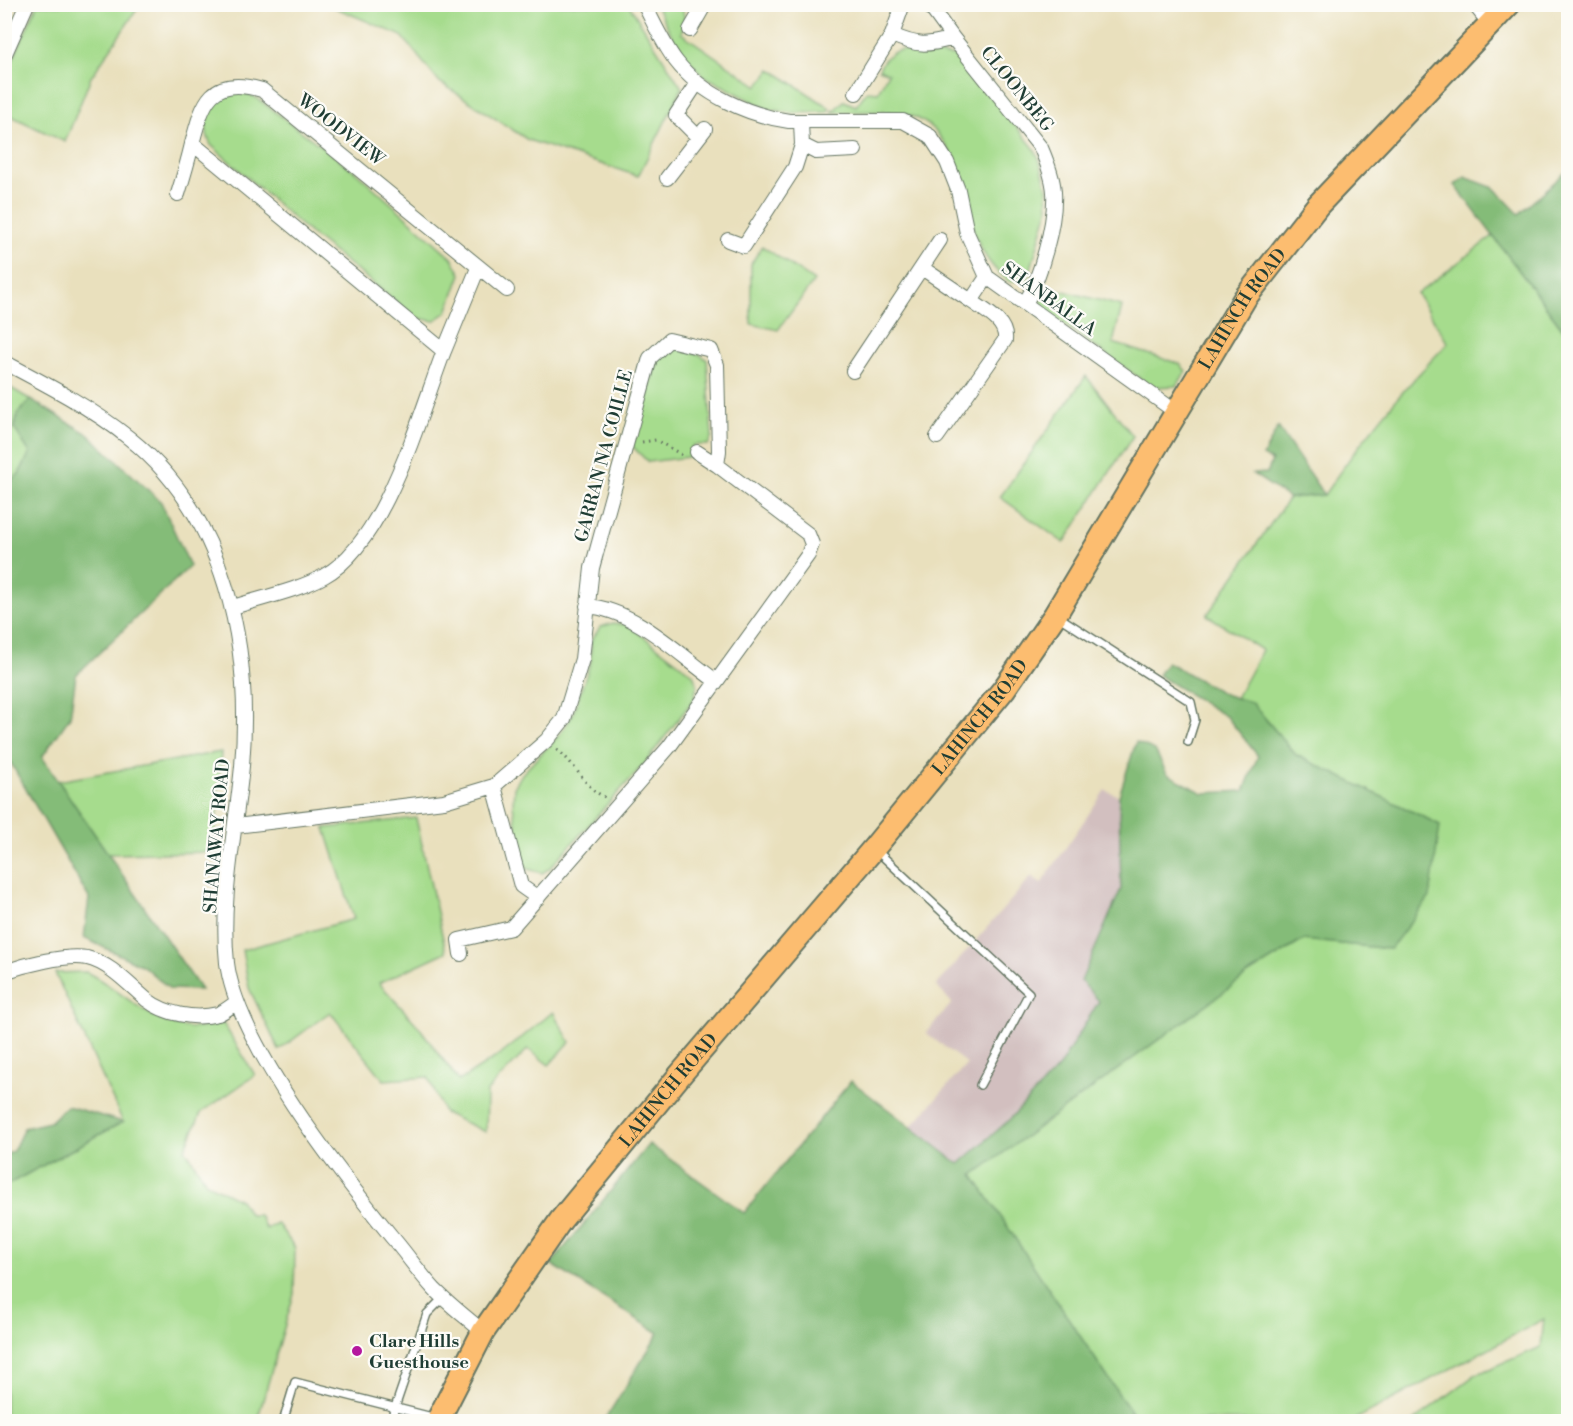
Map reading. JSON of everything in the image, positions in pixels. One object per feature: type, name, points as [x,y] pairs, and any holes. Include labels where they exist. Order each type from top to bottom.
[{"type":"main road","name":"LAHINCH ROAD","points":[[438,1420],[483,1332],[568,1211],[680,1075],[874,848],[1004,689],[1055,615],[1245,298],[1318,205],[1509,4]]},
{"type":"street","points":[[4,56],[27,4]]},
{"type":"street","name":"SHANBALLA","points":[[644,4],[676,61],[697,83],[733,105],[771,118],[801,122],[854,119],[903,121],[930,136],[947,162],[958,190],[967,233],[987,277],[1176,412]]},
{"type":"street","points":[[690,30],[705,4]]},
{"type":"street","points":[[856,93],[892,35],[903,4]]},
{"type":"street","points":[[1474,4],[1490,24]]},
{"type":"street","name":"CLOONBEG","points":[[929,5],[1028,130],[1041,148],[1050,170],[1054,193],[1052,216],[1042,261],[1032,292],[1025,304]]},
{"type":"street","points":[[892,35],[911,44],[930,45],[953,38]]},
{"type":"street","points":[[667,178],[701,133],[676,115],[697,83]]},
{"type":"street","name":"WOODVIEW","points":[[178,194],[202,107],[213,93],[226,86],[244,85],[262,90],[374,179],[507,290]]},
{"type":"street","points":[[728,240],[744,246],[795,167],[802,145],[801,122]]},
{"type":"street","points":[[192,143],[444,351]]},
{"type":"street","points":[[802,145],[816,153],[855,150]]},
{"type":"street","points":[[853,372],[940,240]]},
{"type":"street","points":[[233,607],[322,578],[354,554],[386,503],[478,268]]},
{"type":"street","points":[[922,268],[1002,324],[1006,332],[1005,340],[937,437]]},
{"type":"street","points":[[971,301],[987,277]]},
{"type":"street","name":"GARRAN NA COILLE","points":[[236,826],[444,801],[494,786],[547,740],[564,719],[575,688],[582,659],[592,568],[650,358],[669,340],[711,350],[717,365],[719,451],[717,465]]},
{"type":"street","name":"SHANAWAY ROAD","points":[[4,362],[129,437],[163,470],[194,509],[215,556],[233,607],[240,651],[244,704],[242,765],[227,907],[227,964],[237,1002],[269,1065],[342,1176],[444,1297],[483,1332]]},
{"type":"street","points":[[461,954],[459,940],[511,928],[538,898],[669,747],[808,555],[812,544],[808,534],[697,452]]},
{"type":"street","points":[[587,606],[607,607],[628,617],[716,681]]},
{"type":"street","points":[[494,786],[521,886],[538,898]]},
{"type":"street","points":[[4,972],[59,959],[87,958],[115,972],[150,1002],[176,1014],[200,1017],[219,1014],[237,1002]]},
{"type":"lane","points":[[1055,615],[1191,702],[1195,720],[1188,742]]},
{"type":"lane","points":[[874,848],[1029,993],[980,1085]]},
{"type":"lane","points":[[390,1422],[427,1314],[444,1297]]},
{"type":"lane","points":[[283,1422],[295,1382],[438,1420]]},
{"type":"path","points":[[624,450],[640,442],[656,440],[690,460],[697,452]]},
{"type":"path","points":[[547,740],[579,772],[591,790],[620,803]]},
{"type":"shaded area","points":[[1105,790],[1119,796],[1121,889],[1081,981],[1100,1001],[1059,1067],[1008,1121],[959,1164],[911,1127],[967,1064],[926,1033],[952,1003],[936,986],[1032,876],[1041,884]]},
{"type":"green space","points":[[37,5],[140,5],[91,77],[65,142],[5,113],[5,78]]},
{"type":"green space","points":[[329,5],[629,5],[682,88],[638,176],[528,140],[438,81],[402,36]]},
{"type":"green space","points":[[656,5],[686,5],[683,10],[685,23],[681,33],[758,86],[771,69],[830,108],[827,112],[792,113],[767,109],[702,75],[678,47]]},
{"type":"green space","points":[[901,50],[956,56],[963,60],[1033,147],[1039,158],[1047,188],[1048,209],[1028,279],[1010,282],[999,273],[985,255],[975,235],[968,199],[956,163],[943,140],[925,122],[905,114],[832,112],[844,101],[856,106],[867,91],[878,92],[888,73],[879,69],[881,65],[890,54]]},
{"type":"green space","points":[[239,92],[255,97],[357,173],[452,258],[461,274],[447,312],[434,321],[417,318],[311,234],[211,145],[208,139],[206,119],[211,107],[220,97]]},
{"type":"green space","points":[[1568,170],[1568,336],[1455,185],[1465,177],[1494,188],[1519,214]]},
{"type":"green space","points":[[1493,236],[1568,336],[1568,1421],[1414,1421],[1475,1375],[1541,1347],[1544,1319],[1352,1421],[1136,1420],[972,1175],[1250,973],[1304,940],[1390,949],[1439,825],[1296,755],[1252,703],[1236,698],[1262,650],[1207,615],[1289,498],[1324,495],[1382,416],[1448,343],[1417,294]]},
{"type":"green space","points":[[762,246],[814,281],[778,330],[751,324],[751,264]]},
{"type":"green space","points":[[1048,287],[1122,306],[1113,343],[1180,364],[1186,371],[1177,386],[1152,387],[1044,310],[1041,302]]},
{"type":"green space","points":[[674,348],[699,354],[707,360],[712,437],[708,445],[693,445],[688,457],[648,462],[632,446],[657,362],[664,352]]},
{"type":"green space","points":[[1086,376],[1133,436],[1064,543],[1000,497]]},
{"type":"green space","points":[[4,384],[31,400],[18,413],[30,452],[19,474],[5,485]]},
{"type":"green space","points":[[31,400],[88,434],[161,502],[190,566],[76,675],[70,717],[42,757],[201,990],[170,989],[143,966],[84,938],[89,898],[5,753],[5,485],[19,474],[30,453],[14,428],[18,413]]},
{"type":"green space","points":[[1278,427],[1324,495],[1289,498],[1253,474],[1267,473],[1272,461],[1263,456]]},
{"type":"green space","points":[[613,623],[628,625],[693,674],[697,685],[694,699],[645,763],[549,869],[542,873],[528,869],[522,864],[513,805],[514,788],[522,774],[560,734],[572,716],[591,661],[591,640],[601,627]]},
{"type":"green space","points":[[1167,662],[1224,694],[1252,703],[1296,755],[1440,825],[1430,897],[1390,949],[1303,940],[1250,973],[973,1175],[1136,1420],[1172,1421],[604,1421],[659,1333],[551,1264],[649,1144],[744,1213],[851,1081],[959,1164],[1008,1121],[1059,1067],[1099,1001],[1081,981],[1121,889],[1119,796],[1136,742],[1155,750],[1167,774],[1203,793],[1244,791],[1258,756],[1227,717],[1158,675]]},
{"type":"green space","points":[[221,752],[214,852],[108,854],[58,781]]},
{"type":"green space","points":[[416,818],[446,952],[379,983],[419,1027],[459,1081],[504,1052],[553,1012],[570,1042],[549,1065],[528,1049],[487,1091],[486,1132],[444,1113],[428,1077],[384,1080],[330,1012],[279,1050],[249,988],[242,950],[354,919],[325,828]]},
{"type":"green space","points":[[86,972],[138,1007],[166,1022],[180,1027],[196,1028],[223,1023],[255,1075],[201,1113],[185,1149],[207,1183],[240,1200],[250,1215],[259,1215],[266,1229],[277,1223],[295,1248],[294,1294],[257,1421],[5,1422],[5,1186],[123,1122],[55,973]]},
{"type":"green space","points":[[67,1106],[123,1122],[5,1186],[5,1155],[13,1151],[24,1128],[50,1122]]},
{"type":"place","name":"Clare Hills Guesthouse","points":[[357,1351]]}]
